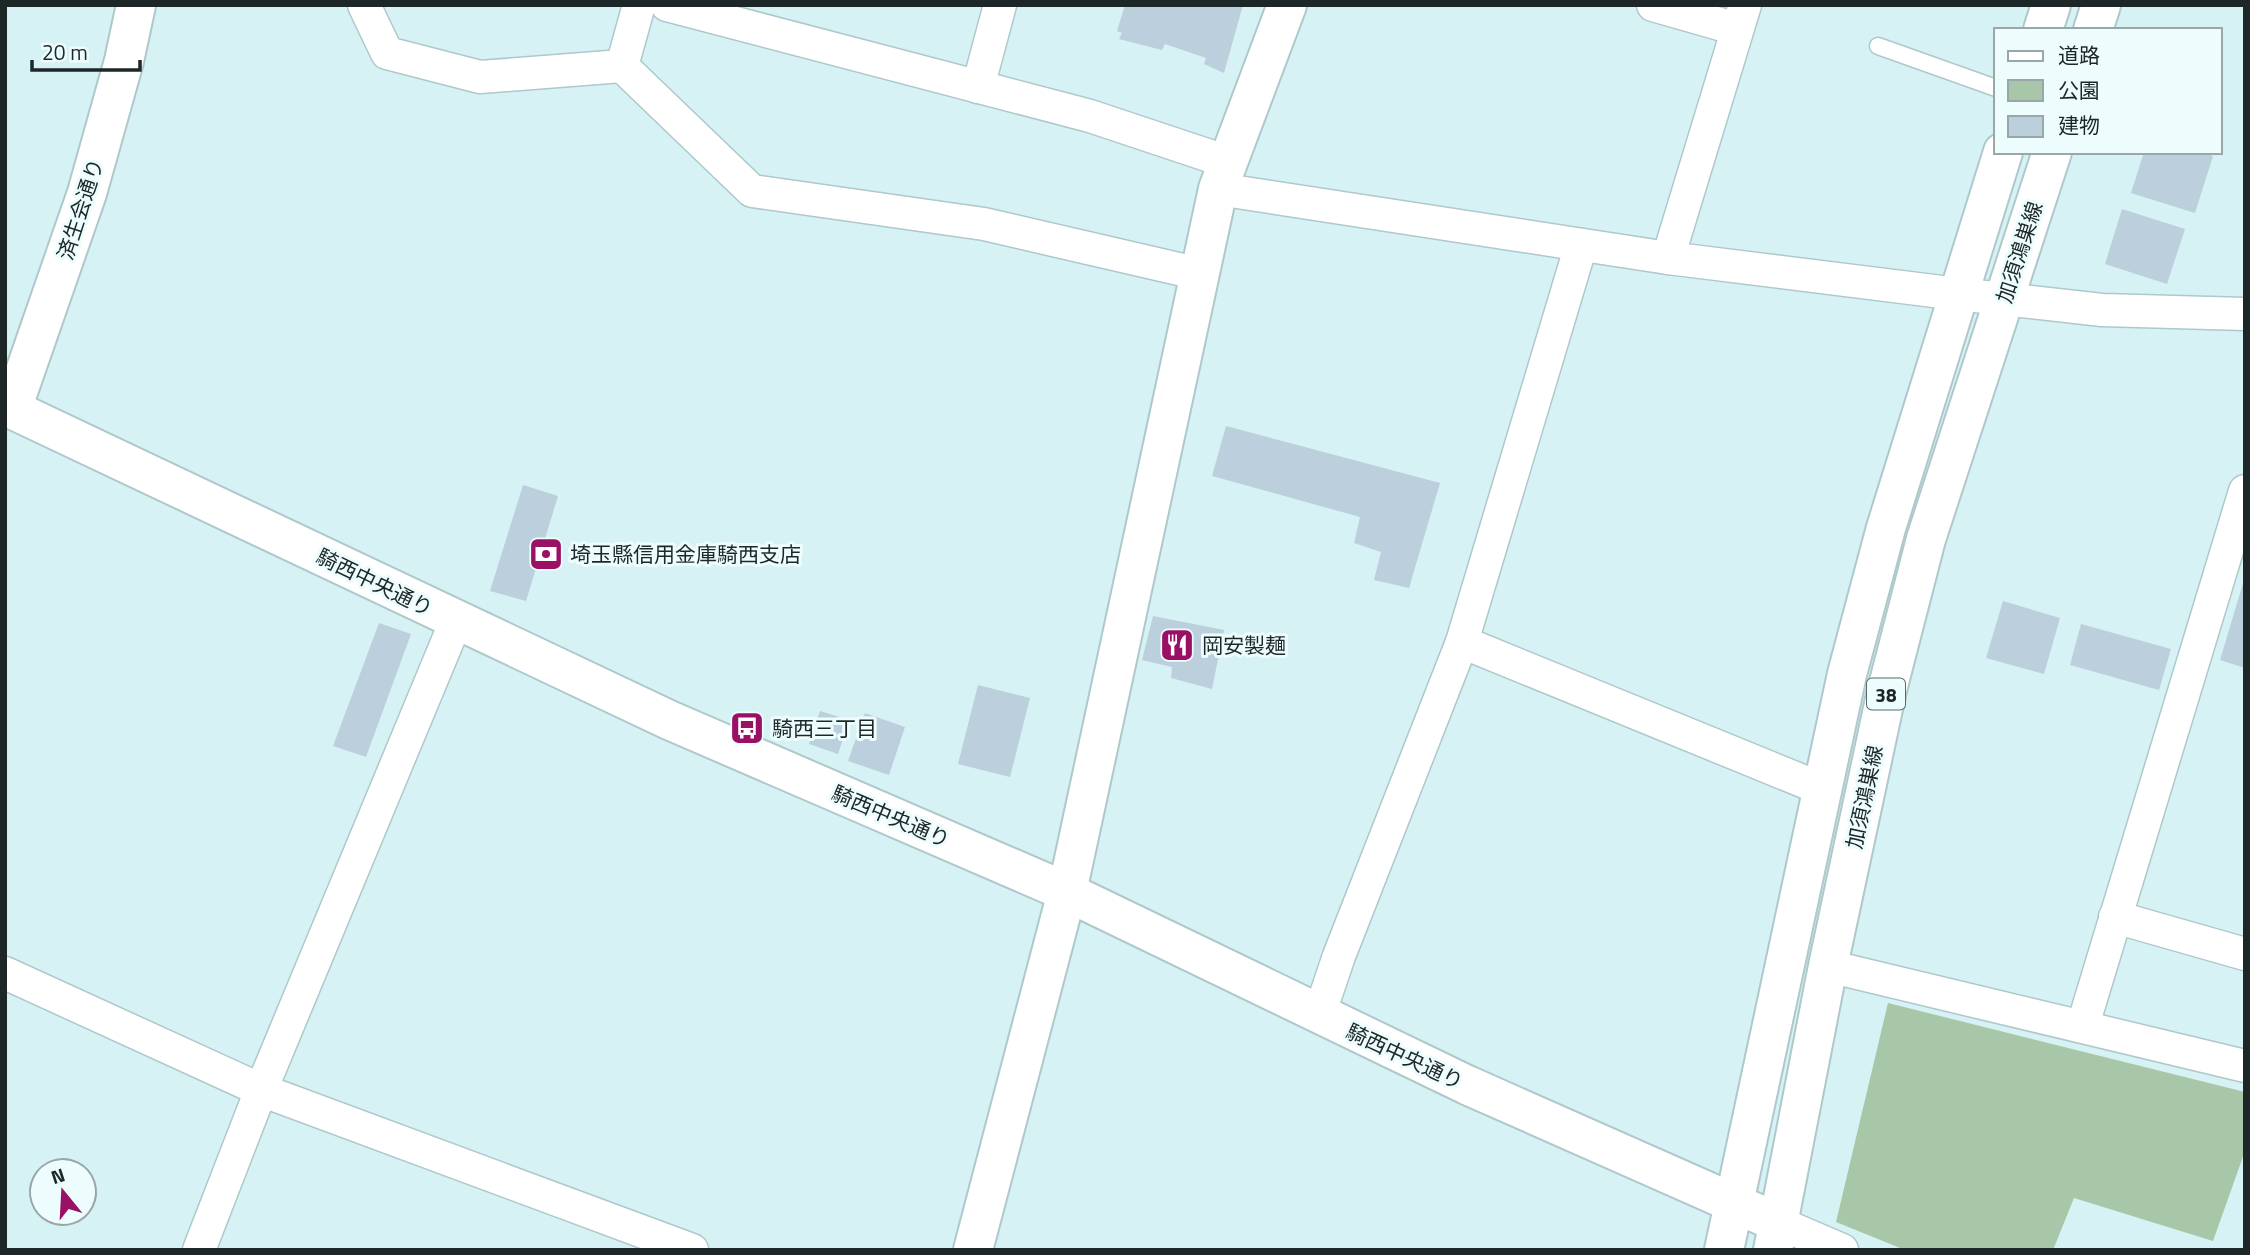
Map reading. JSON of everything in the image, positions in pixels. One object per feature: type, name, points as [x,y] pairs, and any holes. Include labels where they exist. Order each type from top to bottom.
[{"type":"street","name":"済生会通り","points":[[9,407],[88,194],[136,5]]},
{"type":"street","points":[[363,5],[387,53],[480,77],[622,66],[752,191],[984,224],[1200,274]]},
{"type":"street","points":[[622,66],[639,5]]},
{"type":"street","points":[[667,5],[1090,116],[1223,175],[1581,245],[1668,258],[2102,310],[2245,314]]},
{"type":"street","points":[[978,87],[1000,5]]},
{"type":"street","points":[[973,1250],[1067,892],[1223,175],[1287,5]]},
{"type":"street","points":[[1653,5],[1741,17],[1668,258]]},
{"type":"street","points":[[2044,28],[2051,5]]},
{"type":"street","points":[[2094,28],[2101,5]]},
{"type":"street","name":"加須鴻巣線","points":[[1724,1250],[1847,674],[1886,528],[2002,154]]},
{"type":"street","name":"加須鴻巣線","points":[[1776,1236],[1828,966],[1887,690],[1926,539],[2051,154]]},
{"type":"street","points":[[1319,1015],[1339,956],[1462,642],[1581,245]]},
{"type":"street","name":"騎西中央通り","points":[[9,407],[669,720],[1067,892],[1467,1085],[1733,1204],[1776,1236]]},
{"type":"street","points":[[2083,1025],[2245,491]]},
{"type":"street","points":[[199,1250],[261,1090],[456,621]]},
{"type":"street","points":[[1462,642],[1822,789]]},
{"type":"street","points":[[2115,917],[2245,954]]},
{"type":"street","points":[[1828,966],[2245,1066]]},
{"type":"street","points":[[5,973],[261,1090],[692,1250]]},
{"type":"street","points":[[1776,1236],[1842,1250]]},
{"type":"lane","points":[[1878,46],[1994,87]]},
{"type":"green space","points":[[1888,1003],[2245,1092],[2245,1151],[2213,1241],[2074,1198],[2053,1250],[1905,1250],[1836,1222]]},
{"type":"building","points":[[1125,5],[1243,5],[1224,73],[1204,64],[1206,58],[1165,44],[1162,50],[1119,39],[1122,33],[1117,31]]},
{"type":"building","points":[[2143,154],[2213,156],[2195,213],[2131,193]]},
{"type":"building","points":[[2122,209],[2185,229],[2167,284],[2105,264]]},
{"type":"building","points":[[1226,426],[1440,483],[1409,588],[1374,580],[1381,552],[1354,543],[1360,517],[1212,476]]},
{"type":"building","points":[[523,485],[558,496],[526,601],[490,591]]},
{"type":"building","points":[[2245,580],[2245,668],[2220,660]]},
{"type":"building","points":[[2003,601],[2060,618],[2044,674],[1986,658]]},
{"type":"building","points":[[1153,616],[1224,630],[1212,689],[1171,678],[1172,667],[1142,660]]},
{"type":"building","points":[[379,623],[411,634],[366,757],[333,746]]},
{"type":"building","points":[[2081,624],[2171,649],[2159,690],[2070,665]]},
{"type":"building","points":[[978,685],[1030,698],[1010,777],[958,764]]},
{"type":"building","points":[[820,711],[849,720],[838,754],[809,744]]},
{"type":"building","points":[[865,713],[905,727],[889,775],[848,761]]},
{"type":"place","name":"埼玉縣信用金庫騎西支店","points":[[546,554]]},
{"type":"place","name":"岡安製麺","points":[[1177,645]]},
{"type":"place","name":"騎西三丁目","points":[[747,728]]}]
